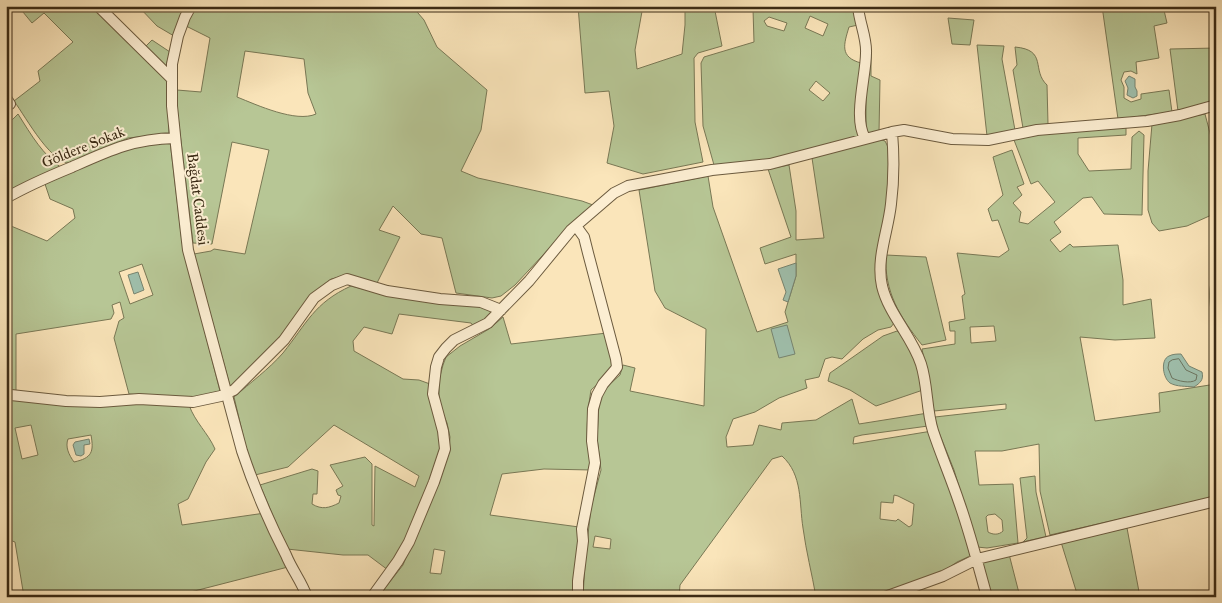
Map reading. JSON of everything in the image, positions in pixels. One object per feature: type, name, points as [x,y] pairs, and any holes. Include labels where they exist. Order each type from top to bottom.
[{"type":"street","points":[[98,6],[171,78]]},
{"type":"street","name":"Bağdat Caddesi","points":[[191,6],[178,36],[171,78],[175,138],[188,250],[242,451],[284,553],[300,579],[307,597]]},
{"type":"street","points":[[858,6],[866,51],[860,121],[865,138]]},
{"type":"street","points":[[372,597],[409,542],[434,482],[445,449],[443,431],[432,394],[439,357],[454,340],[488,323],[529,281],[576,226],[614,193],[628,186],[712,170],[770,164],[865,138],[904,130],[952,138],[988,140],[1037,130],[1147,121],[1180,115],[1216,105]]},
{"type":"street","points":[[892,132],[894,152],[891,204],[881,255],[882,287],[889,306],[921,362],[927,385],[933,428],[960,504],[977,559],[986,597]]},
{"type":"street","name":"Göldere Sokak","points":[[6,198],[123,144],[175,138]]},
{"type":"street","points":[[576,226],[584,238],[617,367],[597,395],[593,409],[592,441],[595,463],[582,529],[583,541],[578,597]]},
{"type":"street","points":[[6,396],[66,401],[100,402],[139,399],[193,402],[227,394],[234,390],[284,340],[314,298],[332,285],[347,279],[387,290],[481,302],[500,310]]},
{"type":"street","points":[[886,597],[942,576],[977,559],[1216,501]]},
{"type":"green space","points":[[18,6],[92,6],[167,78],[169,134],[128,138],[75,163],[67,163],[58,158],[41,140],[14,101],[40,81],[38,71],[73,42],[44,13],[32,23]]},
{"type":"green space","points":[[138,6],[186,6],[174,36],[157,26]]},
{"type":"green space","points":[[196,6],[412,6],[424,20],[437,47],[487,90],[481,130],[461,171],[478,178],[593,205],[570,226],[515,285],[501,296],[492,298],[456,293],[442,238],[421,234],[393,206],[379,230],[400,237],[377,283],[349,275],[331,279],[312,294],[272,347],[236,384],[230,386],[194,254],[214,249],[245,254],[269,150],[232,142],[212,244],[193,243],[176,99],[177,90],[201,92],[210,38],[186,26]],"holes":[[[245,51],[304,59],[308,93],[316,114],[308,116],[287,115],[237,97]]]},
{"type":"green space","points":[[578,6],[643,6],[635,50],[637,69],[682,54],[685,6],[714,6],[722,46],[698,53],[694,58],[695,122],[703,162],[643,174],[607,163],[614,126],[609,91],[585,93]]},
{"type":"green space","points":[[748,6],[855,6],[858,25],[849,27],[845,49],[849,57],[861,63],[859,137],[771,161],[714,165],[703,126],[701,63],[704,57],[754,42],[753,9],[748,8]],"holes":[[[810,16],[828,24],[823,36],[805,28]],[[769,17],[787,23],[784,31],[767,26],[764,21]],[[816,81],[830,93],[823,101],[809,90]]]},
{"type":"green space","points":[[1102,6],[1163,6],[1167,23],[1154,26],[1159,58],[1136,62],[1137,74],[1131,71],[1124,72],[1121,80],[1124,87],[1124,98],[1131,102],[1141,99],[1141,94],[1169,90],[1172,112],[1118,119]]},
{"type":"green space","points":[[948,18],[974,20],[970,45],[952,44]]},
{"type":"green space","points":[[152,40],[170,52],[166,66],[163,67],[144,48]]},
{"type":"green space","points":[[977,45],[1004,46],[1002,59],[1015,130],[987,136]]},
{"type":"green space","points":[[1015,47],[1032,52],[1035,56],[1042,79],[1047,85],[1048,124],[1023,128],[1013,70],[1017,65]]},
{"type":"green space","points":[[1216,48],[1216,101],[1178,111],[1170,49]]},
{"type":"green space","points":[[871,53],[871,76],[880,80],[879,132],[868,134],[866,131],[866,76]]},
{"type":"green space","points":[[18,114],[43,151],[63,169],[6,196],[6,126]]},
{"type":"green space","points":[[1205,114],[1216,156],[1216,213],[1187,226],[1159,231],[1152,223],[1148,210],[1148,171],[1152,124]]},
{"type":"green space","points":[[1126,127],[1126,135],[1078,138],[1078,154],[1089,171],[1131,169],[1132,137],[1139,131],[1144,135],[1142,215],[1104,214],[1092,197],[1083,198],[1054,222],[1061,232],[1050,240],[1060,252],[1070,244],[1073,247],[1118,245],[1123,280],[1123,305],[1151,299],[1155,338],[1115,340],[1080,337],[1095,421],[1160,412],[1159,393],[1216,384],[1216,497],[1050,535],[1040,491],[1039,444],[1002,451],[975,451],[979,485],[1013,484],[1018,543],[987,548],[977,547],[954,470],[936,425],[935,417],[1006,409],[1006,404],[934,411],[922,349],[955,344],[955,331],[950,331],[949,322],[965,319],[962,296],[965,294],[957,253],[999,257],[1009,250],[998,220],[992,221],[988,209],[1003,195],[993,157],[1012,150],[1024,184],[1017,187],[1022,195],[1013,203],[1021,212],[1019,222],[1028,224],[1055,202],[1038,181],[1031,184],[1014,140],[1032,134]],"holes":[[[994,326],[996,341],[971,343],[970,327]],[[995,514],[1002,520],[1003,531],[992,534],[988,532],[986,517]]]},
{"type":"green space","points":[[878,139],[885,141],[889,149],[888,203],[879,253],[894,323],[891,327],[878,330],[863,339],[842,359],[832,357],[825,359],[819,377],[805,380],[807,388],[779,398],[755,412],[733,419],[726,437],[727,447],[753,445],[759,425],[781,430],[782,423],[816,420],[852,399],[859,424],[928,413],[928,426],[862,435],[854,437],[853,444],[932,431],[972,555],[941,573],[870,597],[816,597],[804,537],[797,481],[794,472],[782,456],[772,459],[680,585],[679,597],[583,597],[591,507],[601,470],[597,438],[601,392],[620,375],[623,365],[635,368],[630,391],[704,406],[706,329],[665,308],[655,291],[639,190],[708,176],[713,207],[757,332],[788,322],[785,312],[796,276],[796,254],[765,264],[760,248],[791,237],[768,169],[789,165],[796,211],[796,240],[824,238],[812,158]],"holes":[[[894,495],[914,504],[912,525],[909,527],[898,519],[896,521],[880,519],[881,502],[893,503]],[[595,536],[611,539],[610,549],[593,547]]]},
{"type":"green space","points":[[170,141],[182,242],[220,391],[189,399],[129,394],[114,338],[119,321],[124,318],[120,302],[112,305],[114,313],[111,319],[16,334],[16,392],[6,392],[6,206],[11,226],[47,241],[75,218],[73,209],[50,199],[45,184],[123,148]],"holes":[[[142,264],[153,295],[130,304],[119,272]]]},
{"type":"green space","points":[[886,255],[926,257],[946,340],[922,345],[914,335],[900,314],[891,292],[886,268]]},
{"type":"green space","points":[[1216,273],[1216,335],[1209,295],[1212,280]]},
{"type":"green space","points":[[351,286],[383,294],[482,306],[495,312],[474,327],[471,323],[399,314],[392,334],[364,327],[353,341],[354,351],[403,379],[419,380],[430,384],[442,448],[417,517],[388,570],[368,555],[343,555],[287,549],[260,485],[312,469],[318,471],[317,494],[313,494],[312,504],[322,508],[329,507],[339,503],[341,496],[338,495],[336,490],[343,486],[330,465],[365,457],[372,464],[372,525],[374,526],[375,466],[415,487],[419,476],[334,425],[288,467],[255,475],[247,452],[234,397],[278,359],[312,315],[328,299]]},
{"type":"green space","points":[[503,317],[511,344],[607,333],[612,353],[612,365],[606,375],[591,390],[589,404],[587,432],[591,470],[544,469],[502,474],[490,515],[579,527],[580,535],[574,597],[378,597],[403,565],[449,449],[450,437],[447,423],[439,404],[439,380],[446,357],[460,346],[489,329]],"holes":[[[434,549],[445,551],[441,574],[430,573]]]},
{"type":"green space","points":[[897,331],[913,350],[923,390],[876,406],[850,390],[828,381],[830,373],[883,336]]},
{"type":"green space","points":[[6,400],[189,405],[215,449],[206,462],[188,499],[178,504],[182,525],[265,513],[288,567],[171,597],[24,597],[15,542],[6,537]],"holes":[[[31,425],[38,455],[22,459],[15,428]],[[91,435],[92,450],[88,456],[74,462],[68,451],[68,439]]]},
{"type":"green space","points":[[1035,476],[1036,492],[1046,537],[1023,542],[1027,538],[1020,478]]},
{"type":"green space","points":[[1127,528],[1140,597],[1078,597],[1061,542]]},
{"type":"green space","points":[[1009,554],[1020,597],[989,597],[981,564],[986,560]]},
{"type":"water","points":[[1129,76],[1135,79],[1137,96],[1133,98],[1127,95],[1128,88],[1125,81]]},
{"type":"water","points":[[796,263],[796,276],[788,302],[783,300],[786,292],[778,269]]},
{"type":"water","points":[[138,272],[144,290],[134,294],[128,275]]},
{"type":"water","points":[[787,325],[795,354],[779,358],[771,329]]},
{"type":"water","points":[[1181,354],[1189,366],[1202,372],[1201,381],[1194,387],[1170,383],[1166,377],[1164,361],[1169,356]]},
{"type":"water","points":[[89,439],[90,444],[84,445],[84,454],[81,456],[76,455],[73,445],[75,442]]}]
